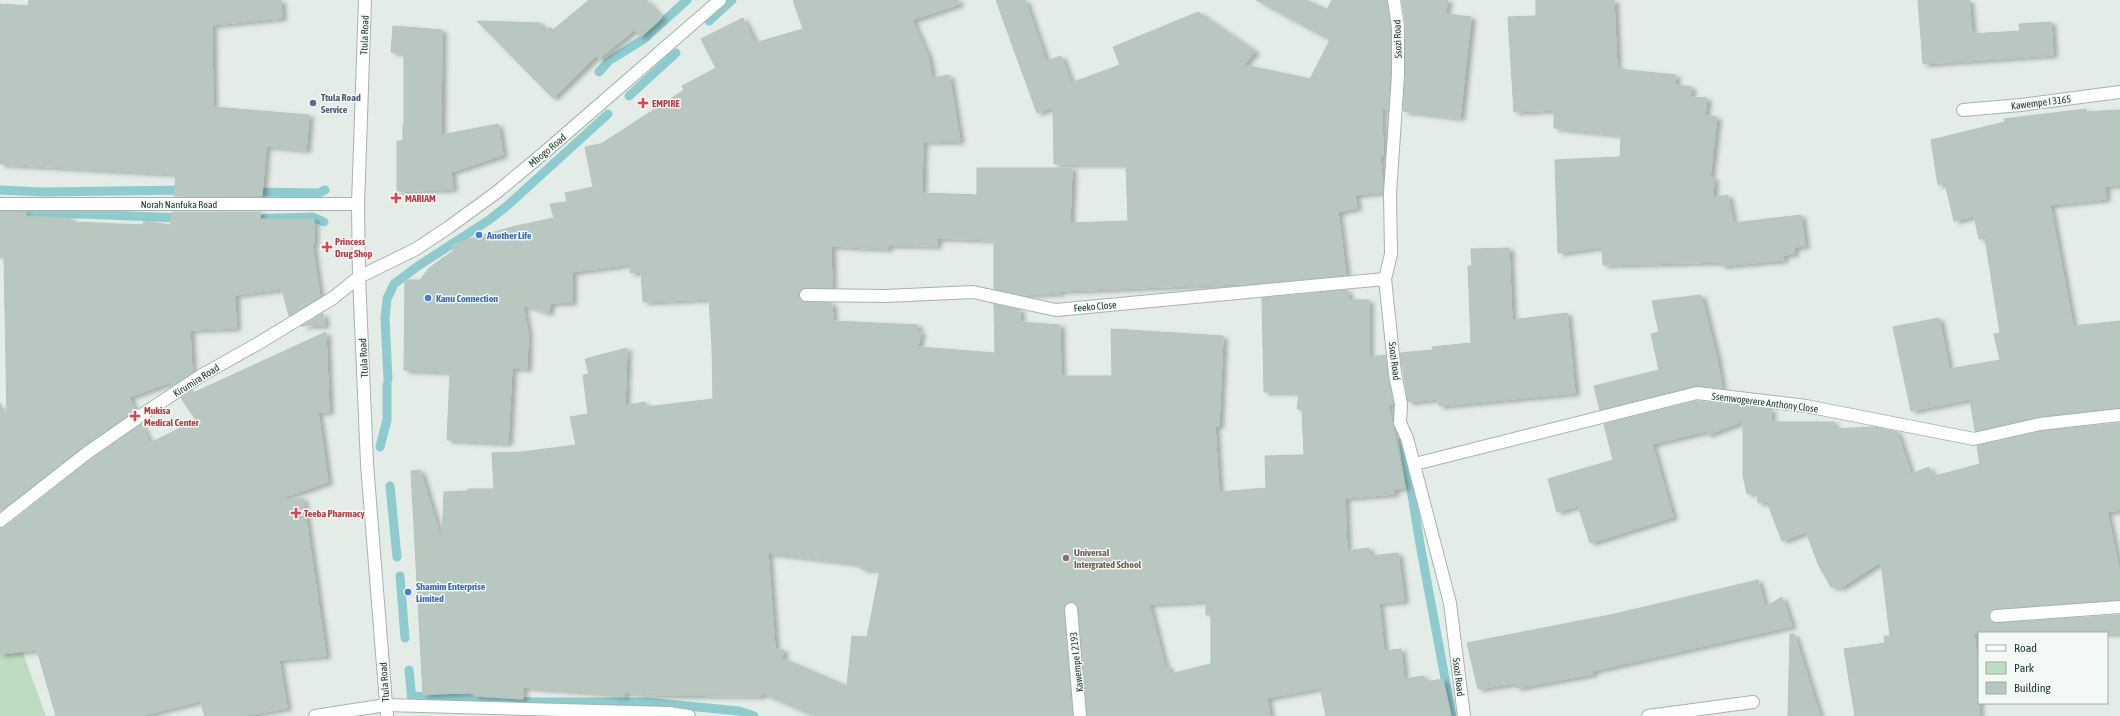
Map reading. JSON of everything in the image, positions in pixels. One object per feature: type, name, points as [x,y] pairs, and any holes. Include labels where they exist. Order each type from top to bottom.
[{"type":"street","name":"Ttula Road","points":[[365,0],[358,204],[359,277],[367,464],[386,711]]},
{"type":"street","name":"Mbogo Road","points":[[359,277],[416,249],[497,192],[720,0]]},
{"type":"street","name":"Ssozi Road","points":[[1394,0],[1398,27],[1398,75],[1390,193],[1391,254],[1386,279],[1395,374],[1401,404],[1400,423],[1408,438],[1450,603],[1464,716]]},
{"type":"street","name":"Kawempe I 3165","points":[[1963,110],[2021,105],[2120,92]]},
{"type":"street","name":"Norah Nanfuka Road","points":[[0,204],[358,204]]},
{"type":"street","name":"Kirumira Road","points":[[0,520],[88,453],[146,412],[202,375],[259,343],[333,298],[359,277]]},
{"type":"street","name":"Feeko Close","points":[[806,295],[885,296],[973,292],[1056,310],[1386,279]]},
{"type":"street","name":"Ssemwogerere Anthony Close","points":[[1414,464],[1696,393],[1806,406],[1974,439],[2040,424],[2120,415]]},
{"type":"street","points":[[1996,616],[2120,607]]},
{"type":"street","name":"Kawempe I 2193","points":[[1071,609],[1080,716]]},
{"type":"street","points":[[1648,716],[1753,702]]},
{"type":"street","points":[[315,716],[386,711],[669,713],[689,716]]},
{"type":"green space","points":[[0,590],[46,716],[0,716]]},
{"type":"building","points":[[29,0],[281,0],[282,18],[212,25],[213,107],[309,115],[306,150],[266,146],[262,196],[174,196],[176,174],[0,164],[0,4],[28,6]]},
{"type":"building","points":[[589,0],[646,0],[662,18],[641,37],[634,30],[599,59],[596,56],[553,98],[477,21],[540,23],[545,32],[550,27],[553,30]]},
{"type":"building","points":[[793,0],[958,0],[959,4],[912,20],[928,56],[932,78],[949,75],[960,141],[923,142],[922,193],[977,195],[977,168],[1072,168],[1070,223],[1128,221],[1126,164],[1054,164],[1053,107],[1037,113],[996,0],[1025,0],[1046,61],[1061,56],[1071,83],[1120,65],[1113,47],[1198,12],[1255,51],[1244,65],[1310,79],[1330,40],[1256,0],[1307,0],[1327,10],[1332,0],[1387,0],[1390,28],[1390,75],[1388,110],[1382,109],[1383,156],[1380,156],[1383,192],[1355,195],[1357,208],[1338,212],[1346,275],[1262,283],[1060,291],[1060,293],[1021,295],[994,289],[994,240],[937,238],[937,246],[888,245],[888,249],[831,246],[832,288],[806,288],[800,291],[799,295],[800,299],[806,302],[832,303],[833,321],[918,325],[917,331],[921,332],[918,347],[995,353],[994,304],[1020,310],[1020,322],[1060,325],[1061,376],[1112,376],[1111,329],[1223,336],[1219,426],[1215,426],[1219,492],[1266,488],[1265,456],[1304,455],[1302,410],[1297,409],[1299,395],[1296,395],[1296,392],[1264,392],[1262,298],[1347,290],[1349,300],[1369,300],[1369,357],[1385,355],[1393,404],[1388,404],[1405,488],[1394,489],[1394,494],[1345,498],[1347,551],[1369,548],[1370,556],[1398,553],[1404,601],[1379,603],[1384,651],[1401,649],[1404,679],[1424,676],[1425,682],[1443,679],[1451,716],[1326,716],[1320,688],[1267,698],[1270,716],[1087,716],[1078,608],[1077,604],[1071,602],[1066,603],[1064,610],[1072,716],[815,716],[762,693],[761,696],[649,695],[625,692],[624,697],[601,693],[523,687],[523,699],[474,696],[474,692],[423,695],[411,471],[420,470],[442,542],[444,492],[468,491],[468,489],[494,489],[492,453],[522,452],[576,445],[570,417],[588,414],[583,375],[589,374],[585,359],[627,348],[625,406],[645,402],[646,407],[713,399],[712,347],[709,299],[643,302],[641,272],[630,273],[630,264],[572,272],[572,302],[551,303],[548,313],[523,305],[528,334],[527,369],[512,368],[508,443],[447,440],[450,372],[404,370],[405,280],[420,280],[429,268],[453,251],[452,244],[516,226],[554,218],[550,204],[567,202],[565,193],[593,187],[585,147],[601,144],[684,90],[682,86],[716,68],[701,39],[743,18],[755,43],[803,29]],"holes":[[[768,553],[861,564],[861,569],[880,570],[867,637],[852,636],[847,686],[782,658],[784,650],[775,648]],[[1206,601],[1206,615],[1211,615],[1211,664],[1170,674],[1168,666],[1165,667],[1149,604]]]},
{"type":"building","points":[[1402,0],[1448,0],[1445,14],[1471,17],[1460,118],[1403,111],[1406,27]]},
{"type":"building","points":[[1536,0],[1614,0],[1617,69],[1676,75],[1675,85],[1692,87],[1690,97],[1707,98],[1705,115],[1717,117],[1710,178],[1714,178],[1713,198],[1728,195],[1733,223],[1801,215],[1805,246],[1794,247],[1794,254],[1783,255],[1784,260],[1721,266],[1721,262],[1603,265],[1602,247],[1558,253],[1555,160],[1620,157],[1621,135],[1554,128],[1554,110],[1514,112],[1508,17],[1536,16]]},
{"type":"building","points":[[1918,0],[1969,0],[1972,34],[2020,31],[2019,24],[2051,22],[2053,55],[1923,64]]},
{"type":"building","points":[[393,26],[442,30],[441,135],[498,124],[503,155],[451,172],[453,189],[397,192],[397,141],[403,141],[404,125],[404,53],[391,52]]},
{"type":"building","points":[[2086,109],[2086,112],[2120,110],[2120,185],[2105,186],[2106,199],[2050,205],[2073,326],[2120,321],[2120,408],[2039,417],[1975,431],[1970,399],[1911,411],[1893,327],[1939,318],[1949,369],[2000,360],[1994,334],[2000,333],[1985,238],[1979,239],[1974,216],[1954,221],[1945,183],[1938,185],[1931,140],[2005,122],[2004,119]]},
{"type":"building","points":[[0,212],[26,212],[26,216],[71,218],[71,222],[143,225],[144,221],[170,225],[172,212],[261,212],[260,219],[314,219],[314,244],[312,244],[320,297],[289,316],[282,289],[235,295],[236,328],[190,330],[192,373],[173,385],[171,382],[129,397],[135,410],[82,447],[0,511],[0,403],[7,418],[4,258],[0,258]]},
{"type":"building","points":[[1509,248],[1512,320],[1567,313],[1575,393],[1439,406],[1438,399],[1408,402],[1400,353],[1433,350],[1432,347],[1471,343],[1468,266],[1472,266],[1471,249]]},
{"type":"building","points":[[1701,295],[1717,359],[1722,388],[1695,386],[1600,410],[1594,386],[1659,370],[1651,334],[1659,332],[1652,301]]},
{"type":"building","points":[[323,313],[325,325],[301,326]]},
{"type":"building","points":[[326,332],[329,412],[318,412],[328,482],[279,499],[303,498],[326,656],[279,660],[287,708],[241,716],[205,716],[200,701],[140,716],[56,716],[37,650],[0,654],[0,528],[5,527],[91,459],[141,424],[150,443],[196,420],[181,398],[193,390],[193,393]]},
{"type":"building","points":[[1697,401],[1773,410],[1771,410],[1771,422],[1834,422],[1834,429],[1875,427],[1897,432],[1911,474],[1929,467],[1931,474],[1934,473],[1935,476],[1980,464],[1977,446],[2041,431],[2120,423],[2120,510],[2107,512],[2120,573],[2120,600],[1995,609],[1992,610],[1989,616],[1990,620],[1997,623],[2120,615],[2120,633],[1974,633],[1978,670],[1979,716],[1855,716],[1844,649],[1885,643],[1884,636],[1890,636],[1881,562],[1842,587],[1831,587],[1819,566],[1806,532],[1782,541],[1767,502],[1758,503],[1757,492],[1747,494],[1743,475],[1743,421],[1707,435],[1706,431],[1652,444],[1673,517],[1590,543],[1578,506],[1557,512],[1548,479],[1613,460],[1604,424]]},
{"type":"building","points":[[1758,580],[1765,607],[1782,597],[1792,626],[1592,671],[1593,674],[1516,688],[1515,683],[1478,689],[1467,643],[1615,614]]},
{"type":"building","points":[[1790,634],[1794,634],[1820,716],[1788,716]]},
{"type":"waterway","points":[[612,59],[644,39],[687,0]]},
{"type":"waterway","points":[[709,21],[732,0]]},
{"type":"waterway","points":[[629,96],[676,53]]},
{"type":"waterway","points":[[599,72],[608,62]]},
{"type":"waterway","points":[[388,380],[385,318],[387,299],[394,284],[418,266],[489,220],[508,205],[608,114]]},
{"type":"waterway","points":[[0,190],[42,192],[187,190]]},
{"type":"waterway","points":[[251,192],[319,193],[325,190]]},
{"type":"waterway","points":[[0,215],[56,213],[182,218]]},
{"type":"waterway","points":[[249,219],[313,217],[324,222]]},
{"type":"waterway","points":[[380,447],[387,420],[387,385]]},
{"type":"waterway","points":[[1403,440],[1420,544],[1452,716]]},
{"type":"waterway","points":[[390,486],[397,557]]},
{"type":"waterway","points":[[400,576],[405,638]]},
{"type":"waterway","points":[[409,670],[412,701]]},
{"type":"waterway","points":[[411,696],[535,702],[646,702],[739,711],[754,716]]},
{"type":"place","name":"Ttula Road Service","points":[[313,103]]},
{"type":"place","name":"EMPIRE","points":[[643,103]]},
{"type":"place","name":"MARIAM","points":[[396,198]]},
{"type":"place","name":"Another Life","points":[[479,235]]},
{"type":"place","name":"Princess Drug Shop","points":[[327,247]]},
{"type":"place","name":"Kanu Connection","points":[[428,298]]},
{"type":"place","name":"Mukisa Medical Center","points":[[135,416]]},
{"type":"place","name":"Teeba Pharmacy","points":[[296,513]]},
{"type":"place","name":"Universal Intergrated School","points":[[1066,558]]},
{"type":"place","name":"Shamim Enterprise Limited","points":[[408,592]]}]
